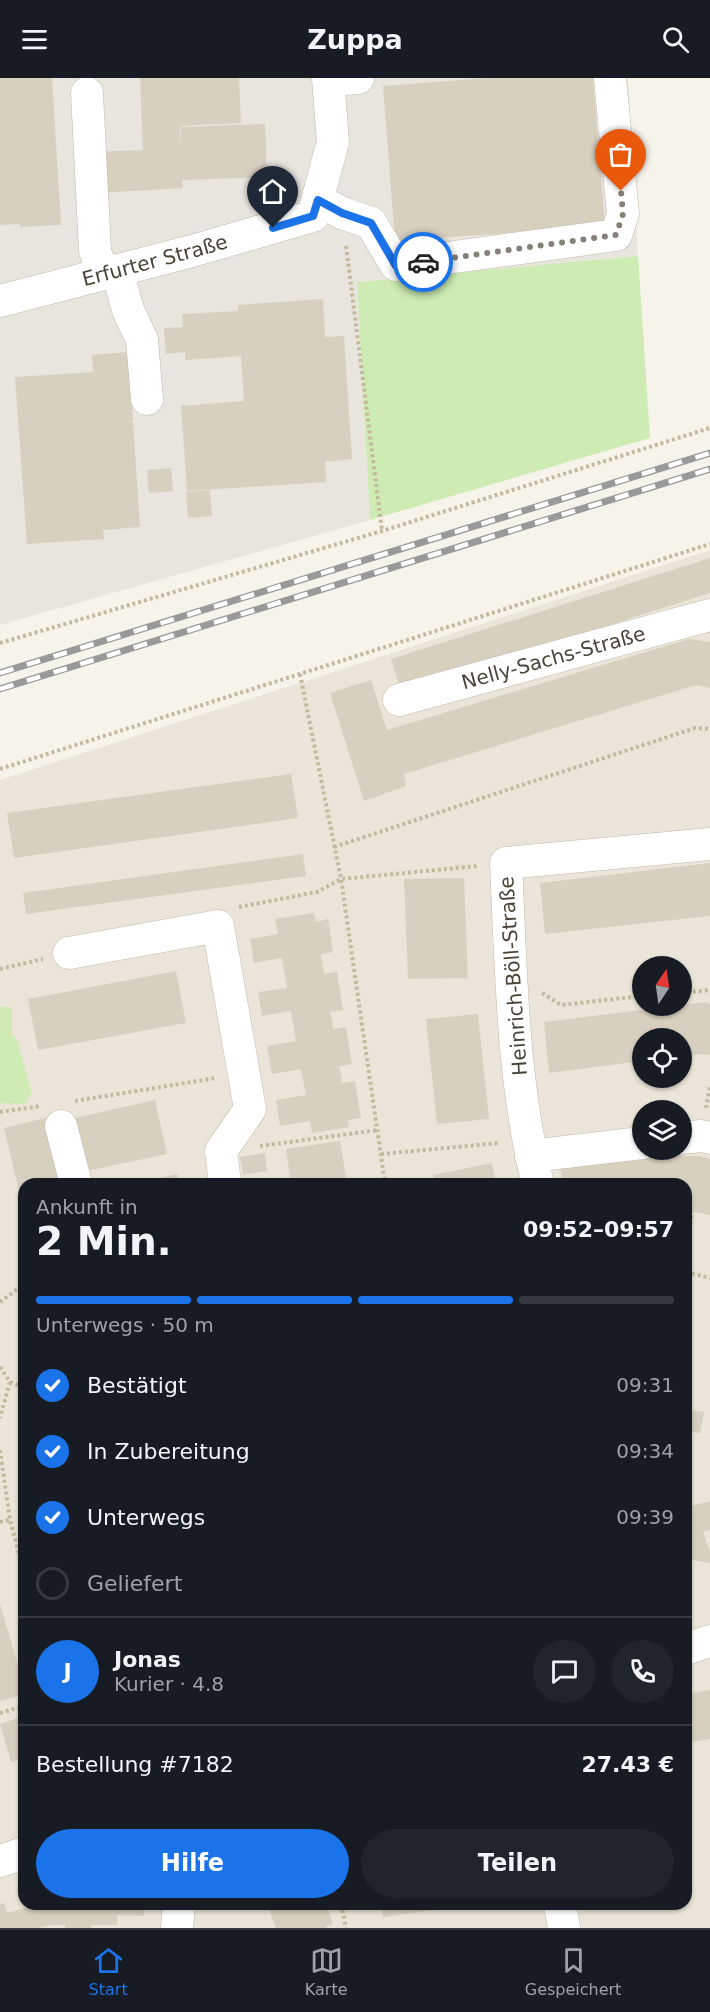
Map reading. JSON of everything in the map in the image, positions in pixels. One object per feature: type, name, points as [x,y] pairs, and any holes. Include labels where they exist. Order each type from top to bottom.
[{"type":"street","points":[[330,207],[371,223],[396,266],[616,235],[623,214],[610,78]]},
{"type":"street","name":"Erfurter Straße","points":[[0,301],[313,216],[330,207],[338,79]]},
{"type":"street","points":[[87,93],[95,251],[110,272],[142,340],[147,399]]},
{"type":"street","name":"Nelly-Sachs-Straße","points":[[399,700],[710,615]]},
{"type":"street","name":"Heinrich-Böll-Straße","points":[[533,1160],[519,1072],[506,863],[710,844]]},
{"type":"street","points":[[69,953],[218,926],[250,1109],[221,1151],[224,1178]]},
{"type":"street","points":[[60,1111],[75,1178]]},
{"type":"street","points":[[692,1137],[710,1138]]},
{"type":"street","points":[[533,1160],[632,1145]]},
{"type":"street","points":[[692,1646],[710,1641]]},
{"type":"street","points":[[0,1861],[18,1855]]},
{"type":"street","points":[[177,1928],[178,1910]]},
{"type":"street","points":[[561,1910],[564,1928]]},
{"type":"path","points":[[330,207],[382,531]]},
{"type":"path","points":[[0,644],[382,531],[710,428]]},
{"type":"path","points":[[0,769],[710,544]]},
{"type":"path","points":[[300,674],[341,879],[384,1178]]},
{"type":"path","points":[[334,847],[695,728],[710,729]]},
{"type":"path","points":[[218,926],[236,907],[317,892],[341,879],[506,863]]},
{"type":"path","points":[[0,969],[69,953]]},
{"type":"path","points":[[692,992],[710,990]]},
{"type":"path","points":[[513,994],[540,992],[561,1005],[632,997]]},
{"type":"path","points":[[0,1112],[60,1111],[244,1074]]},
{"type":"path","points":[[221,1151],[378,1130]]},
{"type":"path","points":[[381,1154],[533,1160]]},
{"type":"path","points":[[692,1274],[710,1278]]},
{"type":"path","points":[[0,1302],[18,1288]]},
{"type":"path","points":[[0,1367],[10,1382],[18,1385]]},
{"type":"path","points":[[0,1419],[10,1382]]},
{"type":"path","points":[[0,1450],[10,1521],[18,1550]]},
{"type":"path","points":[[0,1522],[10,1521]]},
{"type":"path","points":[[0,1713],[18,1708]]},
{"type":"path","points":[[342,1910],[346,1928]]},
{"type":"shaded area","points":[[0,78],[628,78],[638,256],[357,282],[370,520],[0,625]]},
{"type":"shaded area","points":[[710,550],[710,1928],[0,1928],[0,780]]},
{"type":"green space","points":[[638,256],[650,438],[370,520],[357,282]]},
{"type":"green space","points":[[0,1007],[12,1007],[12,1035],[16,1038],[32,1093],[24,1104],[0,1103]]},
{"type":"building","points":[[0,78],[52,78],[61,225],[20,227],[20,224],[0,225]]},
{"type":"building","points":[[140,78],[239,78],[241,123],[180,126],[181,152],[181,127],[265,124],[267,177],[182,180],[183,188],[98,193],[96,152],[143,150]]},
{"type":"building","points":[[488,78],[593,78],[605,226],[395,241],[383,86]]},
{"type":"building","points":[[323,299],[325,337],[344,336],[352,459],[325,462],[326,482],[187,491],[181,406],[244,401],[241,356],[185,360],[185,352],[166,354],[164,328],[183,327],[182,314],[238,311],[238,305]]},
{"type":"building","points":[[128,352],[133,421],[122,423],[133,422],[140,527],[103,530],[104,539],[27,544],[15,377],[93,372],[92,355]]},
{"type":"building","points":[[171,468],[173,491],[149,493],[147,470]]},
{"type":"building","points":[[210,490],[212,516],[188,518],[186,492]]},
{"type":"building","points":[[710,558],[710,593],[401,691],[391,659]]},
{"type":"building","points":[[689,639],[710,642],[710,688],[696,685],[404,774],[406,786],[364,801],[330,693],[371,680],[387,730]]},
{"type":"building","points":[[291,774],[298,818],[14,858],[7,813]]},
{"type":"building","points":[[303,854],[306,876],[26,914],[23,893]]},
{"type":"building","points":[[710,863],[710,916],[545,934],[540,883]]},
{"type":"building","points":[[464,878],[468,978],[408,979],[404,879]]},
{"type":"building","points":[[314,913],[316,922],[328,919],[333,952],[321,954],[324,974],[337,972],[343,1010],[330,1012],[333,1029],[346,1027],[352,1064],[339,1066],[342,1083],[355,1081],[361,1118],[348,1120],[349,1127],[312,1133],[310,1121],[280,1126],[276,1100],[306,1095],[301,1069],[272,1074],[267,1046],[296,1041],[291,1011],[262,1016],[258,992],[287,988],[282,958],[254,963],[250,939],[278,934],[275,919]]},
{"type":"building","points":[[176,971],[186,1023],[38,1050],[28,999]]},
{"type":"building","points":[[704,1002],[710,1004],[710,1055],[692,1056],[692,1028],[632,1028],[632,1062],[549,1073],[544,1022],[632,1011],[632,1016],[692,1016],[692,1004]]},
{"type":"building","points":[[478,1014],[489,1119],[437,1124],[426,1019]]},
{"type":"building","points":[[155,1100],[167,1154],[87,1171],[75,1118]]},
{"type":"building","points":[[49,1117],[63,1178],[18,1178],[18,1187],[4,1128]]},
{"type":"building","points":[[340,1141],[346,1178],[290,1178],[286,1149]]},
{"type":"building","points":[[265,1153],[267,1171],[243,1175],[240,1157]]},
{"type":"building","points":[[692,1156],[699,1156],[710,1159],[710,1215],[692,1211],[692,1178],[562,1178],[560,1168],[632,1159],[692,1160]]},
{"type":"building","points":[[492,1163],[495,1178],[434,1178],[433,1175]]},
{"type":"building","points":[[177,1174],[178,1178],[161,1178]]},
{"type":"building","points":[[692,1410],[704,1412],[700,1433],[692,1432]]},
{"type":"building","points":[[710,1501],[710,1530],[703,1532],[710,1552],[710,1563],[692,1560],[692,1505]]},
{"type":"building","points":[[0,1604],[18,1666],[18,1696],[0,1701]]},
{"type":"building","points":[[710,1690],[710,1739],[692,1742],[692,1693]]},
{"type":"building","points":[[18,1718],[18,1760],[11,1762],[0,1724]]},
{"type":"building","points":[[4,1903],[7,1913],[18,1910],[144,1910],[144,1916],[117,1915],[117,1925],[91,1925],[91,1928],[65,1928],[65,1925],[51,1925],[38,1928],[0,1928],[0,1904]]},
{"type":"building","points":[[269,1910],[328,1910],[333,1924],[326,1928],[276,1928]]},
{"type":"building","points":[[382,1910],[434,1910],[383,1917]]},
{"type":"railway","points":[[0,673],[710,453]]},
{"type":"railway","points":[[0,689],[710,469]]},
{"type":"way so far","points":[[423,262],[616,235],[623,214],[621,191]]},
{"type":"route","points":[[273,228],[313,216],[318,200],[342,213],[371,223],[396,266],[423,262]]}]
